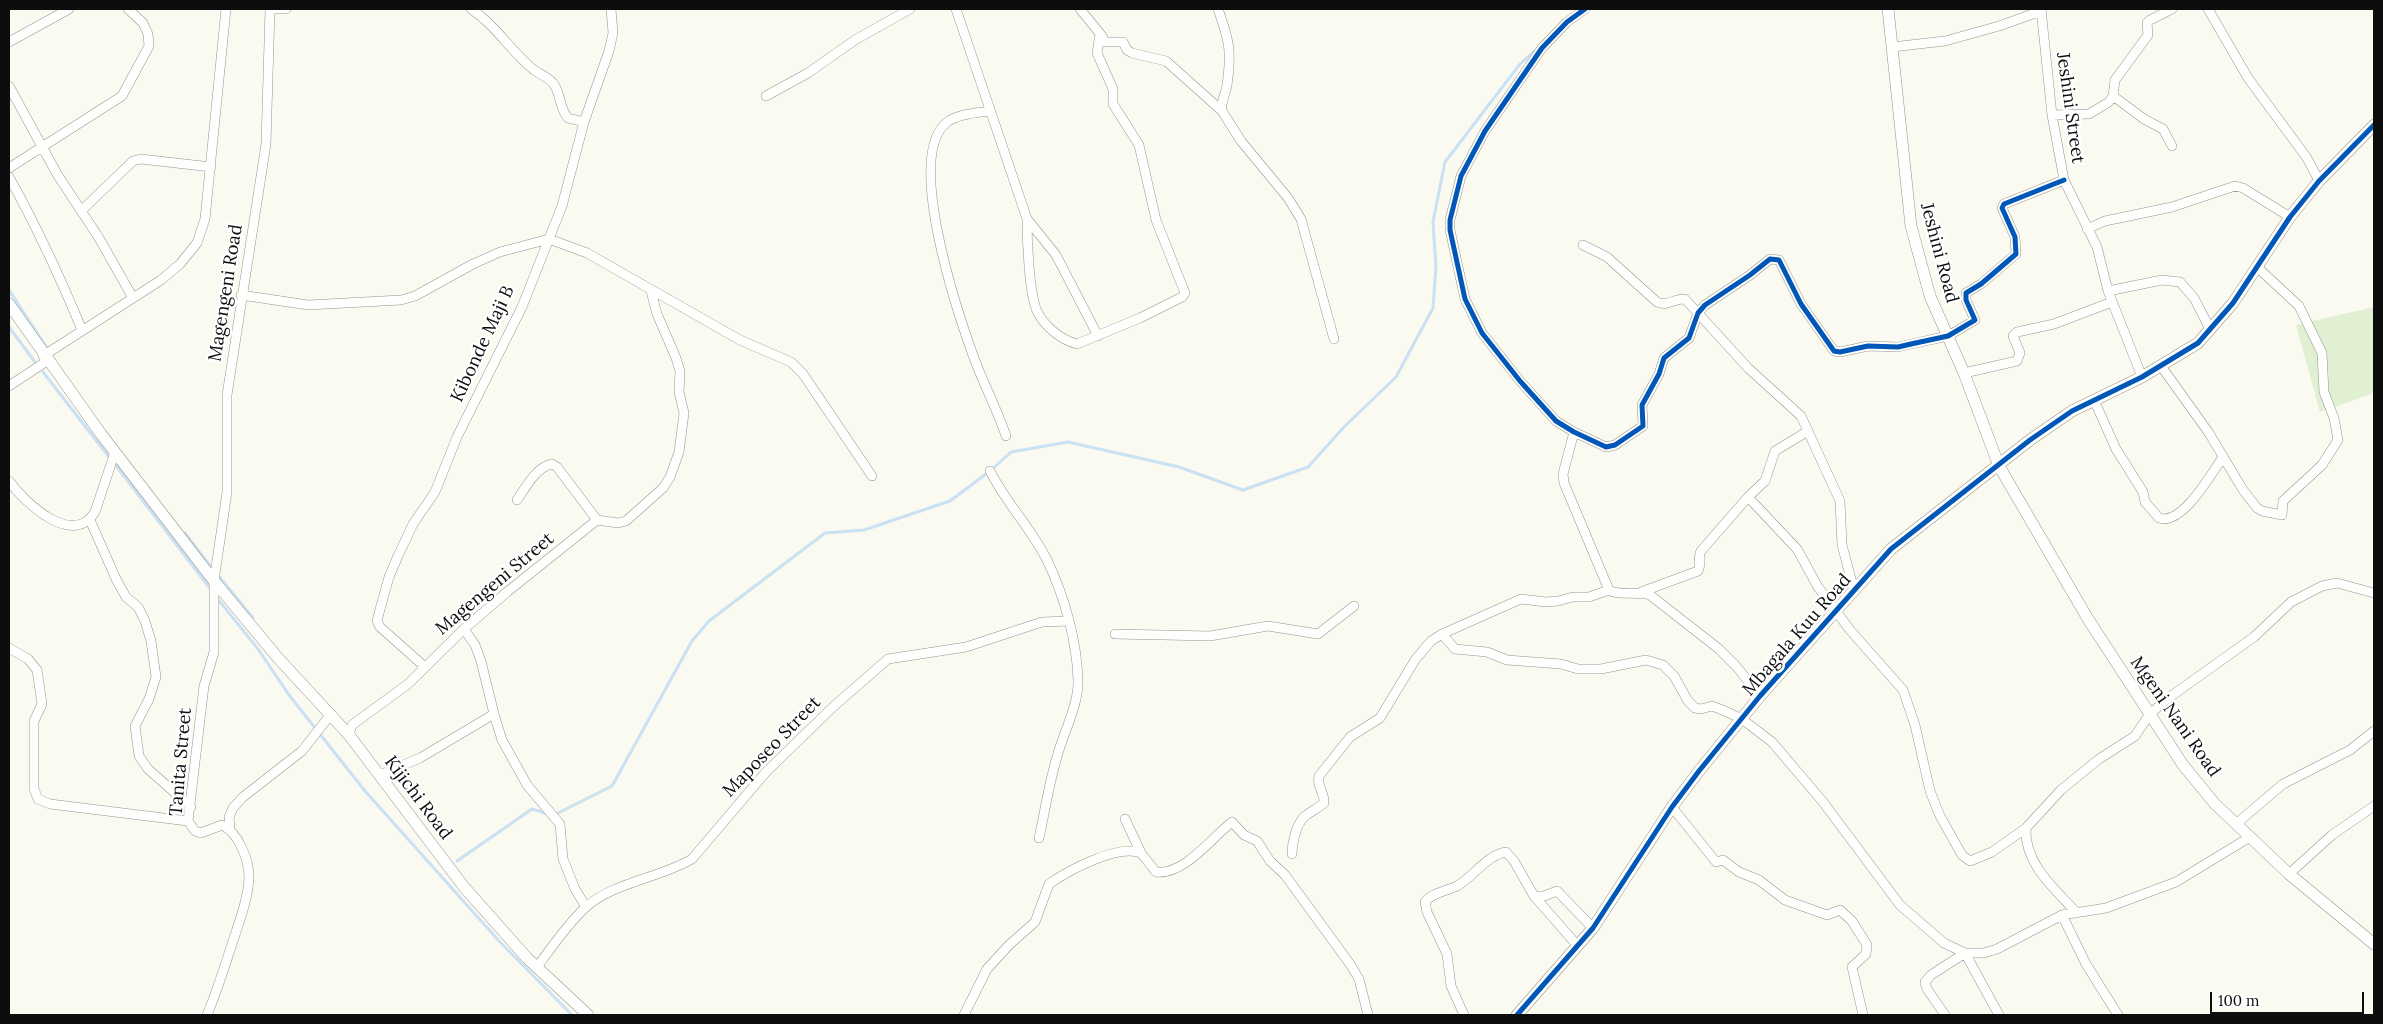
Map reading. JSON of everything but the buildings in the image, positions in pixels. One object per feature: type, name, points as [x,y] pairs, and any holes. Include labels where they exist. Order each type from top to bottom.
[{"type":"street","points":[[9,42],[27,34],[69,9]]},
{"type":"street","points":[[9,168],[112,103],[122,96],[128,88],[148,46],[148,34],[143,23],[128,9]]},
{"type":"street","points":[[9,386],[82,330],[133,298],[180,264],[197,243],[205,219],[226,9]]},
{"type":"street","name":"Magengeni Road","points":[[214,582],[227,492],[227,395],[241,295],[261,186],[266,144],[270,9]]},
{"type":"street","points":[[275,9],[286,9]]},
{"type":"street","points":[[471,9],[482,16],[534,70],[552,82],[556,87],[562,110],[568,118],[584,122]]},
{"type":"street","name":"Kibonde Maji B","points":[[425,667],[380,627],[378,621],[386,585],[413,524],[434,492],[457,437],[522,307],[537,265],[549,239],[572,172],[584,122],[609,51],[613,33],[611,9]]},
{"type":"street","points":[[766,96],[808,73],[840,49],[910,9]]},
{"type":"street","points":[[956,9],[1027,219],[1027,246],[1035,304],[1039,315],[1045,324],[1059,336],[1072,343],[1081,344],[1174,301],[1182,297],[1185,292],[1156,220],[1139,145],[1113,104],[1113,89],[1098,53],[1100,34]]},
{"type":"street","points":[[1080,9],[1105,42],[1123,42],[1127,50],[1132,53],[1162,59],[1222,111],[1241,141],[1283,192],[1301,218],[1334,339]]},
{"type":"street","points":[[1218,9],[1231,51],[1222,111]]},
{"type":"street","points":[[1586,9],[1567,22],[1542,48],[1485,131],[1461,176],[1449,225],[1465,299],[1482,333],[1520,381],[1556,421],[1574,432],[1606,446],[1610,446],[1643,426],[1642,405],[1659,374],[1664,358],[1689,338],[1698,313],[1712,300],[1750,275],[1770,259],[1780,260],[1801,304],[1834,351],[1840,352],[1868,346],[1898,347],[1948,336],[1975,320],[1966,300],[1966,293],[1981,284],[2016,254],[2015,237],[2002,206],[2064,180]]},
{"type":"street","name":"Jeshini Road","points":[[1888,9],[1910,226],[1930,296],[1964,373],[1999,466]]},
{"type":"street","points":[[2052,115],[2088,114],[2109,102],[2114,96],[2114,80],[2148,36],[2147,23],[2172,9]]},
{"type":"street","points":[[2208,9],[2248,78],[2307,158],[2320,182]]},
{"type":"street","points":[[1892,47],[1945,41],[1999,26],[2041,10]]},
{"type":"street","name":"Jeshini Street","points":[[2041,10],[2052,115],[2064,180],[2097,247],[2112,302],[2142,377]]},
{"type":"street","points":[[9,86],[133,298]]},
{"type":"street","points":[[2114,96],[2144,119],[2164,129],[2172,146]]},
{"type":"street","points":[[990,111],[958,117],[947,123],[934,143],[930,166],[934,217],[941,252],[974,358],[998,411],[1006,436]]},
{"type":"street","name":"Mbagala Kuu Road","points":[[1517,1015],[1576,944],[1592,928],[1672,807],[1760,696],[1891,549],[1949,502],[1999,466],[2037,435],[2072,411],[2142,377],[2198,343],[2233,303],[2290,218],[2320,182],[2374,124]]},
{"type":"street","points":[[82,210],[133,161],[147,160],[211,167]]},
{"type":"street","points":[[9,177],[31,215],[58,270],[82,330]]},
{"type":"street","points":[[2087,229],[2105,221],[2172,207],[2235,186],[2243,188],[2290,218]]},
{"type":"street","points":[[1027,219],[1056,255],[1098,336]]},
{"type":"street","points":[[241,295],[308,305],[401,300],[415,296],[473,264],[500,252],[549,239],[587,253],[740,340],[791,362],[803,374],[872,476]]},
{"type":"street","points":[[1584,245],[1607,257],[1657,302],[1664,305],[1679,299],[1685,299],[1748,368],[1799,413],[1840,502],[1842,544],[1854,590]]},
{"type":"street","points":[[2161,366],[2223,457],[2243,490],[2257,508],[2281,516],[2285,499],[2322,465],[2338,440],[2334,418],[2324,392],[2322,353],[2299,306],[2257,267]]},
{"type":"street","points":[[2108,290],[2162,280],[2180,282],[2194,298],[2210,329]]},
{"type":"street","points":[[517,500],[536,473],[547,465],[552,464],[597,520],[618,523],[626,521],[663,488],[670,477],[679,452],[684,413],[679,392],[680,371],[657,314],[651,291]]},
{"type":"street","points":[[1964,373],[2017,361],[2021,354],[2013,336],[2017,332],[2054,324],[2112,302]]},
{"type":"street","name":"Kijichi Road","points":[[9,304],[45,358],[214,582],[228,595],[278,658],[349,735],[464,887],[537,967],[588,1015]]},
{"type":"street","points":[[2094,400],[2116,449],[2143,492],[2145,502],[2159,518],[2168,519],[2182,512],[2223,457]]},
{"type":"street","points":[[1641,592],[1698,571],[1700,567],[1698,556],[1701,551],[1748,497],[1765,481],[1775,450],[1808,431]]},
{"type":"street","points":[[1574,432],[1563,474],[1564,483],[1609,590]]},
{"type":"street","points":[[9,481],[31,505],[66,526],[76,527],[90,520],[95,512],[115,452]]},
{"type":"street","name":"Mgeni Nani Road","points":[[1999,466],[2062,576],[2149,715],[2183,765],[2215,804],[2289,874],[2374,944]]},
{"type":"street","points":[[990,471],[1016,514],[1034,535],[1062,596],[1069,621],[1078,681],[1075,698],[1056,758],[1039,838]]},
{"type":"street","points":[[1748,497],[1797,549],[1818,587],[1836,612],[1863,647],[1902,690],[1915,724],[1930,791],[1940,816],[1965,859],[1970,861],[1982,857],[2026,828],[2061,790],[2099,759],[2135,736],[2149,715],[2167,699],[2254,637],[2291,602],[2322,586],[2338,583],[2374,593]]},
{"type":"street","points":[[90,520],[116,579],[126,597],[138,607],[152,641],[156,677],[149,699],[135,726],[139,756],[148,768],[191,806]]},
{"type":"street","name":"Magengeni Street","points":[[349,735],[352,725],[408,684],[464,629],[597,520]]},
{"type":"street","name":"Tanita Street","points":[[214,582],[214,652],[204,686],[188,821],[195,831],[201,833],[222,825],[230,829]]},
{"type":"street","points":[[1292,854],[1294,839],[1300,822],[1324,803],[1318,776],[1350,737],[1380,718],[1415,660],[1431,641],[1442,634],[1522,599],[1546,602],[1558,601],[1574,597],[1589,597],[1609,590],[1612,592],[1641,592],[1650,595],[1700,632],[1736,666],[1760,696]]},
{"type":"street","points":[[1115,634],[1210,636],[1268,626],[1316,634],[1324,630],[1354,606]]},
{"type":"street","name":"Maposeo Street","points":[[537,967],[586,907],[634,882],[676,868],[692,859],[766,772],[834,706],[888,659],[966,647],[1042,622],[1069,621]]},
{"type":"street","points":[[464,629],[475,645],[481,661],[502,740],[519,773],[541,804],[560,824],[563,859],[575,889],[586,907]]},
{"type":"street","points":[[1442,634],[1455,649],[1487,652],[1512,661],[1538,662],[1595,670],[1646,660],[1663,665],[1674,676],[1688,701],[1695,708],[1716,708],[1742,719],[1772,742],[1823,802],[1900,905],[1944,943],[1965,953],[1984,953],[2062,915],[2106,908],[2176,882],[2250,837]]},
{"type":"street","points":[[9,648],[28,659],[38,670],[42,704],[34,721],[33,774],[34,789],[38,798],[50,804],[188,821]]},
{"type":"street","points":[[207,1015],[218,989],[243,910],[249,878],[244,855],[230,829],[229,817],[233,808],[243,797],[302,751],[331,714]]},
{"type":"street","points":[[380,775],[420,758],[494,714]]},
{"type":"street","points":[[2236,824],[2276,790],[2350,750],[2374,731]]},
{"type":"street","points":[[2289,874],[2332,835],[2374,806]]},
{"type":"street","points":[[1672,807],[1716,862],[1723,860],[1727,862],[1740,872],[1759,880],[1785,900],[1827,915],[1840,910],[1846,913],[1867,945],[1866,954],[1852,967],[1863,1015]]},
{"type":"street","points":[[1125,819],[1141,852],[1156,872],[1166,872],[1193,858],[1213,837],[1232,822],[1244,835],[1255,840],[1270,861],[1285,875],[1350,964],[1358,980],[1368,1015]]},
{"type":"street","points":[[2026,828],[2027,848],[2040,872],[2077,913]]},
{"type":"street","points":[[964,1015],[987,969],[1009,945],[1035,922],[1049,884],[1076,868],[1109,854],[1132,849],[1141,852]]},
{"type":"street","points":[[1464,1015],[1451,986],[1447,954],[1427,912],[1426,900],[1458,886],[1503,852],[1507,852],[1514,860],[1534,896],[1576,944]]},
{"type":"street","points":[[1534,896],[1544,896],[1557,891],[1592,928]]},
{"type":"street","points":[[2062,915],[2086,964],[2118,1015]]},
{"type":"street","points":[[1945,1015],[1927,990],[1925,982],[1931,975],[1965,953]]},
{"type":"street","points":[[1965,953],[1999,1015]]},
{"type":"green space","points":[[2374,307],[2374,393],[2320,412],[2296,325]]},
{"type":"waterway","points":[[554,815],[612,786],[692,641],[709,621],[825,533],[864,530],[950,501],[990,471],[1011,452],[1068,442],[1179,467],[1243,490],[1308,467],[1344,427],[1396,377],[1433,308],[1436,267],[1433,222],[1445,162],[1520,64],[1538,48]]},
{"type":"waterway","points":[[9,290],[47,348]]},
{"type":"waterway","points":[[9,327],[35,362]]},
{"type":"waterway","points":[[43,372],[109,457]]},
{"type":"waterway","points":[[114,463],[212,591]]},
{"type":"waterway","points":[[185,533],[213,570]]},
{"type":"waterway","points":[[217,574],[253,618]]},
{"type":"waterway","points":[[217,598],[258,649],[289,695],[365,791],[499,941],[572,1015]]},
{"type":"waterway","points":[[457,861],[532,809],[548,814]]},
{"type":"cycle path","points":[[1585,9],[1567,22],[1542,48],[1485,131],[1461,176],[1450,220],[1450,230],[1465,299],[1482,333],[1520,381],[1556,421],[1606,447],[1615,445],[1643,426],[1642,405],[1659,374],[1664,358],[1689,338],[1698,313],[1705,305],[1750,275],[1770,259],[1779,260],[1801,304],[1834,351],[1840,352],[1868,346],[1898,347],[1948,336],[1975,320],[1966,300],[1966,293],[1981,284],[2016,254],[2015,237],[2002,208],[2004,204],[2064,180]]},
{"type":"cycle path","points":[[1517,1015],[1593,928],[1672,807],[1699,771],[1760,696],[1891,549],[2030,440],[2072,411],[2142,377],[2198,343],[2233,303],[2290,217],[2319,181],[2374,125]]}]
